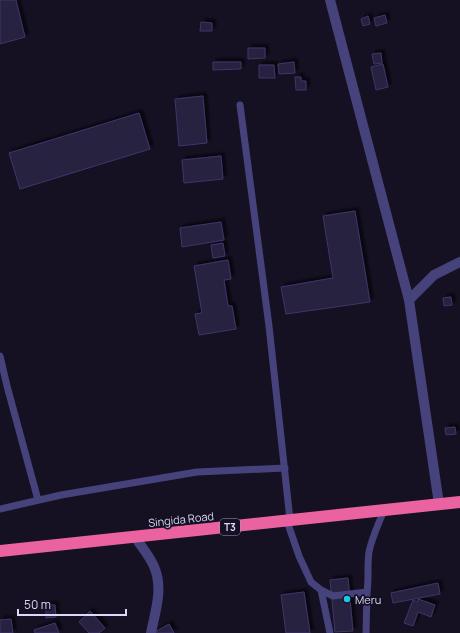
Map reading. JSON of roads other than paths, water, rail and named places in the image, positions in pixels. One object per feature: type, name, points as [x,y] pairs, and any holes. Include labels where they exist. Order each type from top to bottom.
[{"type":"highway","name":"Singida Road","points":[[0,551],[460,502]]},
{"type":"street","points":[[330,0],[409,300],[439,504]]},
{"type":"street","points":[[409,300],[434,275],[460,262]]},
{"type":"street","points":[[135,537],[155,567],[158,580],[159,596],[151,633]]},
{"type":"lane","points":[[240,105],[269,326],[285,468],[289,529],[311,582],[321,590],[333,596],[367,592]]},
{"type":"lane","points":[[0,356],[38,500]]},
{"type":"lane","points":[[0,509],[61,495],[197,472],[285,468]]},
{"type":"lane","points":[[366,633],[369,552],[384,510]]},
{"type":"lane","points":[[321,590],[330,633]]},
{"type":"place","name":"Meru","points":[[347,599]]}]
